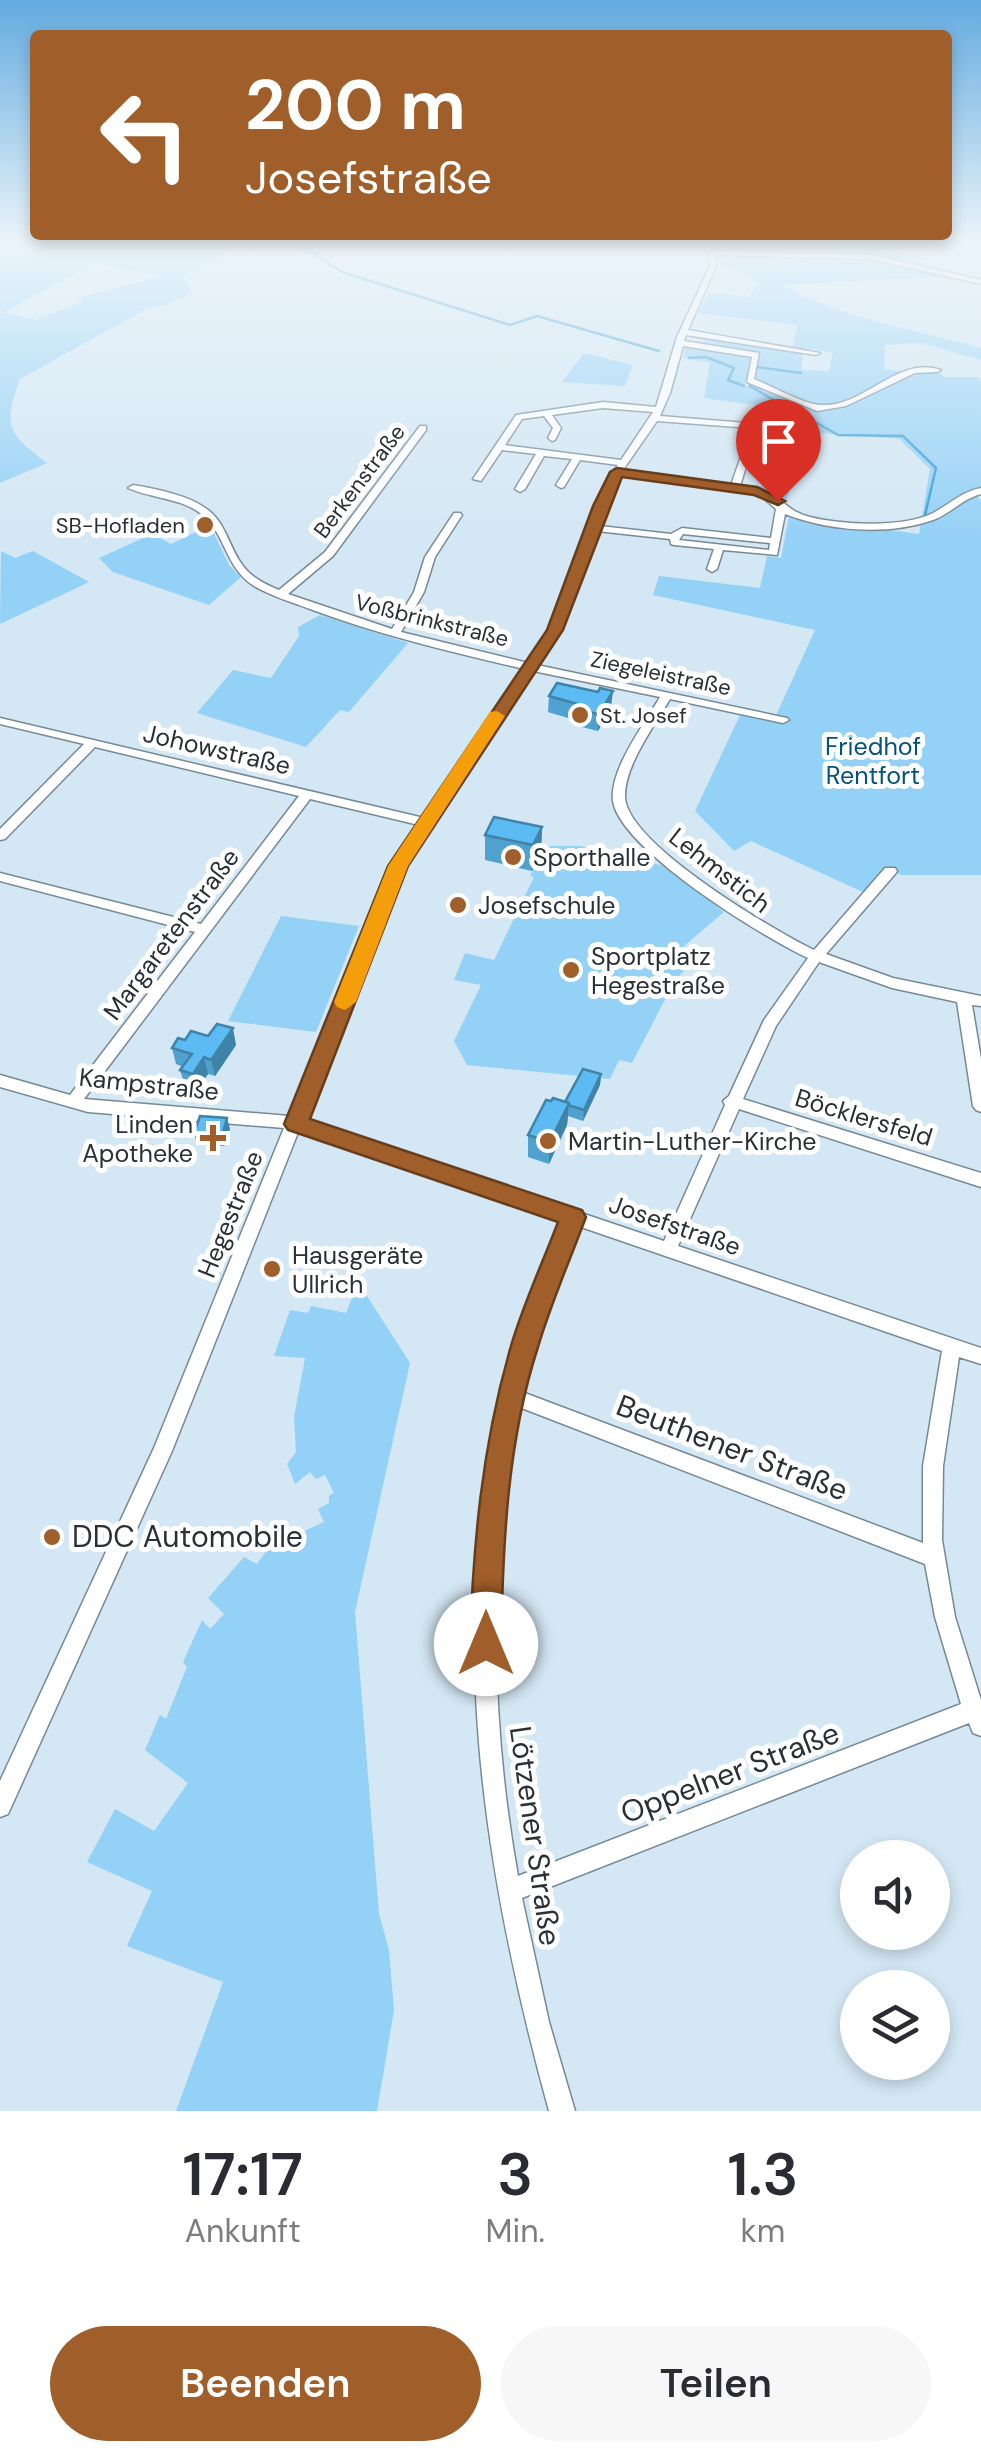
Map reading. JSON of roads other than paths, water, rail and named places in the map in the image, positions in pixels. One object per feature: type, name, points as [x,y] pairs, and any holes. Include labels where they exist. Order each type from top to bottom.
[{"type":"street","name":"Hegestraße","points":[[0,1806],[162,1451],[398,866],[555,630],[592,528],[620,468],[657,414],[680,342]]},
{"type":"street","points":[[700,342],[756,355],[748,385],[817,408],[828,408],[913,371],[937,370]]},
{"type":"street","points":[[719,342],[816,353]]},
{"type":"street","points":[[478,479],[519,417],[520,404]]},
{"type":"street","points":[[519,417],[551,416],[603,405],[756,426],[735,488]]},
{"type":"street","points":[[551,416],[558,428],[552,438]]},
{"type":"street","name":"Berkenstraße","points":[[280,595],[330,554],[423,428]]},
{"type":"street","points":[[498,447],[769,494],[780,508],[798,516],[883,527],[930,518],[954,498],[981,491]]},
{"type":"street","points":[[520,489],[541,453]]},
{"type":"street","points":[[561,484],[577,458]]},
{"type":"street","name":"Voßbrinkstraße","points":[[133,488],[204,511],[242,575],[280,595],[394,636],[531,665]]},
{"type":"street","points":[[674,537],[678,545],[766,555],[772,553],[780,508]]},
{"type":"street","points":[[394,636],[420,592],[430,557],[457,515]]},
{"type":"street","points":[[592,528],[674,537],[682,531],[775,542]]},
{"type":"street","points":[[712,569],[718,550]]},
{"type":"street","name":"Ziegeleistraße","points":[[531,665],[783,720]]},
{"type":"street","name":"Lehmstich","points":[[667,695],[619,783],[623,812],[644,838],[726,909],[816,958],[885,982],[973,1000]]},
{"type":"street","name":"Johowstraße","points":[[0,722],[425,822]]},
{"type":"street","points":[[0,836],[91,744]]},
{"type":"street","name":"Margaretenstraße","points":[[72,1103],[308,793]]},
{"type":"street","points":[[668,1250],[769,1024],[816,958],[890,871]]},
{"type":"street","points":[[0,877],[202,928]]},
{"type":"street","points":[[973,1000],[981,1106]]},
{"type":"street","name":"Kampstraße","points":[[0,1081],[72,1103],[296,1124]]},
{"type":"street","name":"Böcklersfeld","points":[[731,1102],[981,1180]]},
{"type":"street","name":"Josefstraße","points":[[296,1124],[981,1356]]},
{"type":"street","name":"Lötzener Straße","points":[[562,2111],[541,2040],[508,1892],[491,1753],[485,1612],[496,1469],[511,1396],[528,1334],[573,1217]]},
{"type":"street","points":[[952,1346],[933,1441],[931,1556],[977,1718]]},
{"type":"street","name":"Beuthener Straße","points":[[511,1396],[931,1556]]},
{"type":"street","name":"Oppelner Straße","points":[[508,1892],[977,1718]]},
{"type":"waterway","points":[[626,342],[659,351]]},
{"type":"waterway","points":[[689,358],[706,357],[734,368],[728,380],[744,386]]},
{"type":"waterway","points":[[757,367],[801,373]]},
{"type":"waterway","points":[[750,386],[801,416]]},
{"type":"waterway","points":[[810,419],[838,435],[903,436],[936,468],[925,515]]},
{"type":"place","name":"SB-Hofladen","points":[[205,525]]},
{"type":"place","name":"St. Josef","points":[[580,715]]},
{"type":"place","name":"Sporthalle","points":[[513,857]]},
{"type":"place","name":"Josefschule","points":[[458,905]]},
{"type":"place","name":"Sportplatz Hegestraße","points":[[571,970]]},
{"type":"place","name":"Linden Apotheke","points":[[213,1138]]},
{"type":"place","name":"Martin-Luther-Kirche","points":[[548,1141]]},
{"type":"place","name":"Hausgeräte Ullrich","points":[[272,1269]]},
{"type":"place","name":"DDC Automobile","points":[[52,1537]]},
{"type":"park label","name":"Friedhof Rentfort","points":[[873,760]]}]
